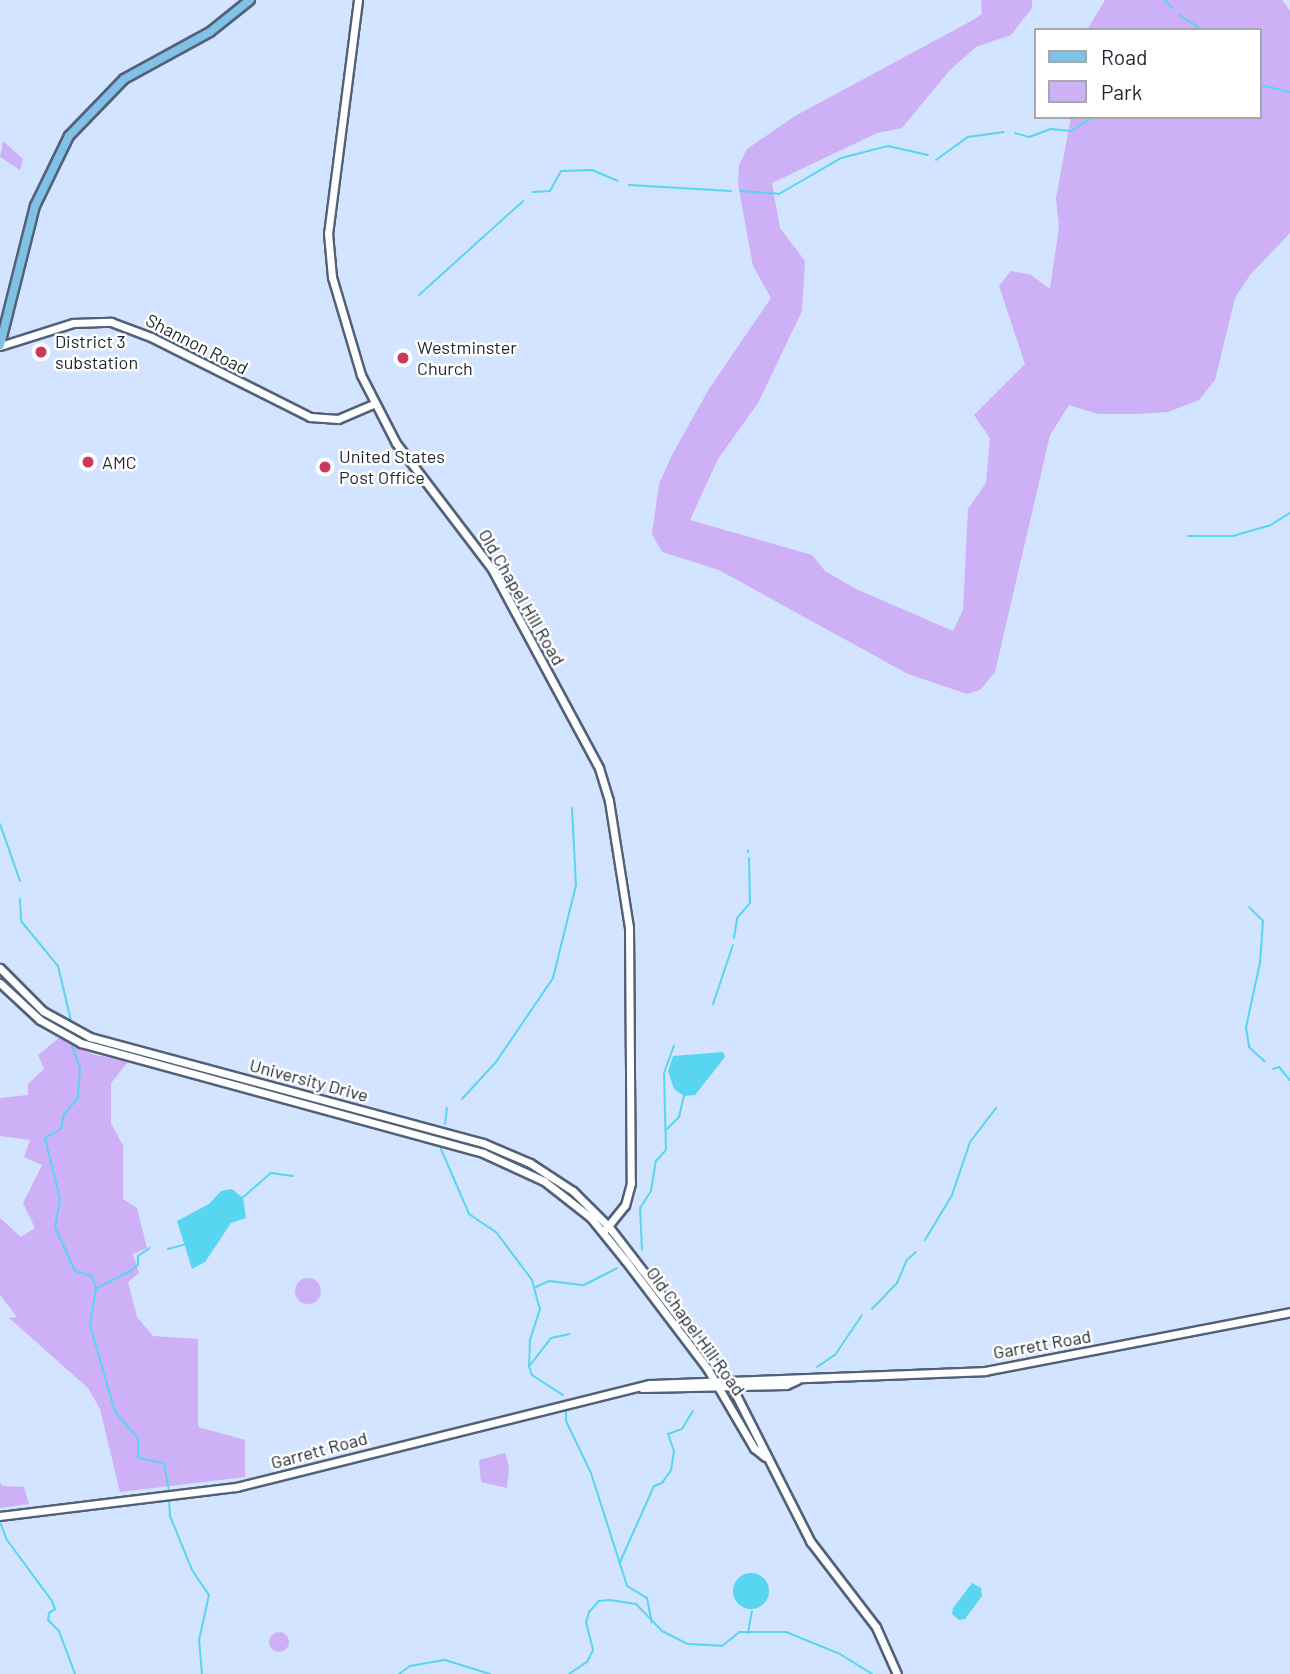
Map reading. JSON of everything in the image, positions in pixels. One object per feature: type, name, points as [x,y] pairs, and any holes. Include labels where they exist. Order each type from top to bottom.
[{"type":"main road","points":[[0,345],[35,206],[69,136],[124,79],[210,32],[250,0]]},
{"type":"street","name":"Old Chapel Hill Road","points":[[358,0],[328,253],[336,294],[373,404],[396,443],[492,569],[604,781],[627,901],[630,953],[631,1183],[625,1205],[606,1230]]},
{"type":"street","name":"Shannon Road","points":[[0,345],[81,322],[111,322],[151,337],[310,417],[338,418],[373,404]]},
{"type":"street","name":"University Drive","points":[[0,968],[43,1012],[90,1037],[515,1155],[573,1191],[606,1230]]},
{"type":"street","name":"University Drive","points":[[0,982],[40,1020],[95,1047],[507,1161],[562,1193],[606,1230]]},
{"type":"street","name":"Old Chapel Hill Road","points":[[606,1230],[714,1380],[754,1448],[765,1457],[820,1558],[876,1627],[897,1674]]},
{"type":"street","name":"Old Chapel Hill Road","points":[[606,1230],[730,1383],[764,1443],[765,1457]]},
{"type":"street","name":"Garrett Road","points":[[0,1516],[177,1496],[265,1481],[554,1405],[642,1388],[714,1380],[730,1383],[985,1371],[1290,1312]]},
{"type":"street","name":"Garrett Road","points":[[642,1388],[719,1388],[730,1383]]},
{"type":"green space","points":[[981,0],[1032,0],[1032,8],[1011,35],[976,47],[949,71],[902,128],[877,133],[772,183],[780,228],[805,261],[802,311],[758,403],[718,459],[690,520],[812,555],[825,571],[856,589],[953,631],[963,610],[968,509],[986,483],[990,438],[974,415],[1025,364],[999,286],[1011,271],[1031,275],[1050,289],[1059,227],[1056,198],[1071,119],[1262,119],[1262,28],[1088,28],[1105,0],[1282,0],[1290,11],[1290,233],[1250,275],[1235,298],[1215,380],[1199,400],[1168,412],[1135,414],[1098,414],[1069,405],[1050,435],[995,672],[980,690],[967,694],[908,674],[719,570],[662,552],[652,534],[659,484],[672,455],[709,389],[771,298],[753,266],[738,184],[739,165],[747,149],[795,116],[982,14]]},
{"type":"green space","points":[[3,141],[23,159],[20,170],[0,157]]},
{"type":"green space","points":[[60,1037],[92,1054],[128,1062],[111,1083],[111,1123],[123,1146],[123,1199],[137,1208],[147,1248],[133,1254],[139,1273],[128,1282],[137,1317],[153,1336],[198,1339],[198,1427],[245,1440],[245,1477],[120,1492],[100,1409],[88,1388],[9,1318],[17,1317],[0,1295],[0,1218],[21,1237],[35,1228],[23,1203],[42,1165],[24,1157],[30,1140],[0,1136],[0,1098],[28,1095],[28,1084],[44,1069],[38,1055]]},
{"type":"green space","points":[[308,1278],[317,1282],[321,1291],[317,1300],[308,1304],[299,1300],[295,1291],[299,1282]]},
{"type":"green space","points":[[505,1453],[509,1467],[507,1488],[481,1482],[479,1460]]},
{"type":"green space","points":[[0,1482],[2,1486],[24,1487],[29,1504],[0,1508]]},
{"type":"green space","points":[[279,1632],[286,1635],[289,1642],[286,1649],[279,1652],[272,1649],[269,1642],[272,1635]]},
{"type":"water","points":[[723,1052],[725,1057],[695,1095],[684,1096],[674,1089],[668,1071],[673,1056]]},
{"type":"water","points":[[232,1189],[243,1198],[246,1218],[231,1223],[205,1262],[192,1269],[177,1221],[209,1204],[221,1191]]},
{"type":"water","points":[[751,1573],[764,1578],[769,1591],[764,1604],[751,1609],[738,1604],[733,1591],[738,1578]]},
{"type":"water","points":[[972,1583],[981,1588],[982,1596],[965,1619],[959,1620],[952,1614],[953,1608]]},
{"type":"waterway","points":[[1165,0],[1172,8]]},
{"type":"waterway","points":[[1179,15],[1200,28]]},
{"type":"waterway","points":[[1262,85],[1290,92]]},
{"type":"waterway","points":[[1015,133],[1029,137],[1051,129],[1071,131],[1090,119]]},
{"type":"waterway","points":[[936,160],[968,137],[1004,132]]},
{"type":"waterway","points":[[740,191],[779,194],[841,158],[888,146],[928,155]]},
{"type":"waterway","points":[[533,192],[550,191],[561,171],[592,170],[618,181]]},
{"type":"waterway","points":[[629,185],[731,191]]},
{"type":"waterway","points":[[419,295],[523,201]]},
{"type":"waterway","points":[[1188,536],[1233,536],[1269,526],[1290,513]]},
{"type":"waterway","points":[[462,1099],[496,1062],[553,978],[576,885],[572,808]]},
{"type":"waterway","points":[[0,824],[20,881]]},
{"type":"waterway","points":[[734,938],[737,918],[750,903],[749,858]]},
{"type":"waterway","points":[[20,899],[21,921],[58,966],[71,1021]]},
{"type":"waterway","points":[[1249,907],[1263,921],[1260,963],[1246,1027],[1249,1047],[1264,1061]]},
{"type":"waterway","points":[[713,1004],[733,945]]},
{"type":"waterway","points":[[72,1046],[80,1068],[78,1098],[64,1114],[61,1129],[45,1138],[60,1199],[55,1227],[75,1271],[92,1276],[96,1288],[90,1325],[115,1412],[138,1438],[138,1458],[164,1463],[169,1492]]},
{"type":"waterway","points":[[642,1250],[640,1208],[651,1191],[656,1161],[666,1150],[664,1073],[674,1046]]},
{"type":"waterway","points":[[1273,1069],[1279,1067],[1290,1080]]},
{"type":"waterway","points":[[667,1129],[679,1117],[684,1095]]},
{"type":"waterway","points":[[445,1124],[447,1108]]},
{"type":"waterway","points":[[925,1240],[952,1195],[970,1142],[996,1108]]},
{"type":"waterway","points":[[441,1149],[469,1214],[496,1232],[532,1280],[540,1309],[530,1340],[529,1366],[532,1375],[563,1395]]},
{"type":"waterway","points":[[241,1199],[271,1173],[293,1176]]},
{"type":"waterway","points":[[168,1249],[183,1245]]},
{"type":"waterway","points":[[97,1288],[138,1265],[138,1256],[150,1248]]},
{"type":"waterway","points":[[872,1309],[897,1283],[907,1260],[916,1252]]},
{"type":"waterway","points":[[536,1287],[549,1281],[584,1285],[617,1268]]},
{"type":"waterway","points":[[817,1367],[835,1355],[862,1315]]},
{"type":"waterway","points":[[530,1365],[551,1338],[570,1334]]},
{"type":"waterway","points":[[566,1408],[566,1421],[591,1473],[627,1586],[647,1598],[652,1623]]},
{"type":"waterway","points":[[620,1562],[654,1486],[662,1483],[671,1470],[674,1451],[668,1434],[682,1429],[693,1411]]},
{"type":"waterway","points":[[169,1497],[170,1516],[192,1570],[209,1595],[199,1640],[202,1674]]},
{"type":"waterway","points":[[0,1522],[7,1540],[52,1601],[55,1609],[49,1613],[48,1620],[59,1631],[75,1674]]},
{"type":"waterway","points":[[569,1674],[587,1662],[593,1650],[586,1622],[589,1612],[599,1601],[610,1600],[636,1604],[662,1631],[688,1644],[722,1646],[739,1632],[786,1632],[840,1654],[872,1674]]},
{"type":"waterway","points":[[748,1633],[752,1611]]},
{"type":"waterway","points":[[399,1674],[410,1666],[445,1660],[490,1674]]},
{"type":"place","name":"District 3 substation","points":[[41,352]]},
{"type":"place","name":"Westminster Church","points":[[403,358]]},
{"type":"place","name":"AMC","points":[[88,462]]},
{"type":"place","name":"United States Post Office","points":[[325,467]]}]
